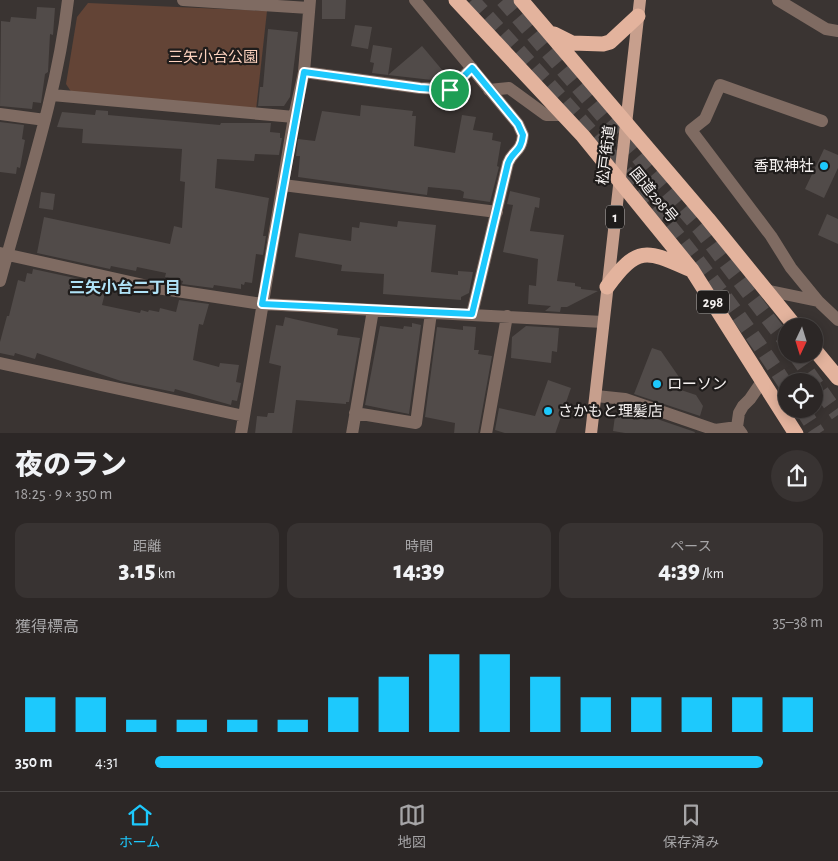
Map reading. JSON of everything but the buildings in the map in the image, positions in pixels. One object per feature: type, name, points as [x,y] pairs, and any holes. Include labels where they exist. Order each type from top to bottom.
[{"type":"highway","name":"国道298号","points":[[456,0],[563,115],[619,179],[692,270],[795,433]]},
{"type":"highway","name":"国道298号","points":[[521,0],[708,219],[788,318]]},
{"type":"highway","points":[[548,31],[572,43],[603,44],[610,42],[638,16]]},
{"type":"highway","points":[[607,287],[632,259],[643,254],[658,255],[692,270]]},
{"type":"highway","points":[[823,360],[838,378]]},
{"type":"main road","name":"松戸街道","points":[[591,433],[640,0]]},
{"type":"street","points":[[0,281],[4,254],[52,95],[63,45],[68,0]]},
{"type":"street","points":[[183,0],[310,4],[304,72],[294,117],[241,433]]},
{"type":"street","points":[[414,0],[518,124],[523,135],[519,150],[510,156],[508,163],[472,314]]},
{"type":"street","points":[[778,0],[826,29],[838,31]]},
{"type":"street","points":[[304,72],[420,88],[450,90],[472,68]]},
{"type":"street","points":[[822,121],[720,86],[705,119],[691,130],[770,236],[791,268],[818,301],[838,320]]},
{"type":"street","points":[[489,90],[509,88],[546,114],[563,115]]},
{"type":"street","points":[[52,95],[294,117]]},
{"type":"street","points":[[0,114],[45,120]]},
{"type":"street","points":[[283,184],[497,212]]},
{"type":"street","points":[[4,254],[157,288],[262,304],[603,322]]},
{"type":"street","points":[[765,290],[818,301]]},
{"type":"street","points":[[352,433],[373,310]]},
{"type":"street","points":[[355,412],[416,423],[431,312]]},
{"type":"street","points":[[486,433],[507,316]]},
{"type":"street","points":[[0,363],[244,416]]},
{"type":"street","points":[[596,396],[625,399],[715,430],[740,430],[739,413],[763,380]]},
{"type":"green space","name":"三矢小台公園","points":[[88,3],[267,11],[256,110],[72,93],[66,84],[77,17]]},
{"type":"tunnel","points":[[472,0],[556,92],[677,234],[715,283],[778,373]]},
{"type":"tunnel","points":[[503,0],[699,228],[778,332]]},
{"type":"tunnel","points":[[801,363],[838,415]]},
{"type":"tunnel","points":[[808,418],[817,433]]},
{"type":"place","name":"香取神社","points":[[824,166]]},
{"type":"place","name":"ローソン","points":[[657,384]]},
{"type":"place","name":"さかもと理髪店","points":[[548,411]]},
{"type":"district","name":"三矢小台二丁目","points":[[125,287]]},
{"type":"route","points":[[472,68],[518,124],[523,135],[519,150],[510,156],[508,163],[472,314],[262,304],[294,117],[304,72],[420,88],[450,90],[472,68]]}]
